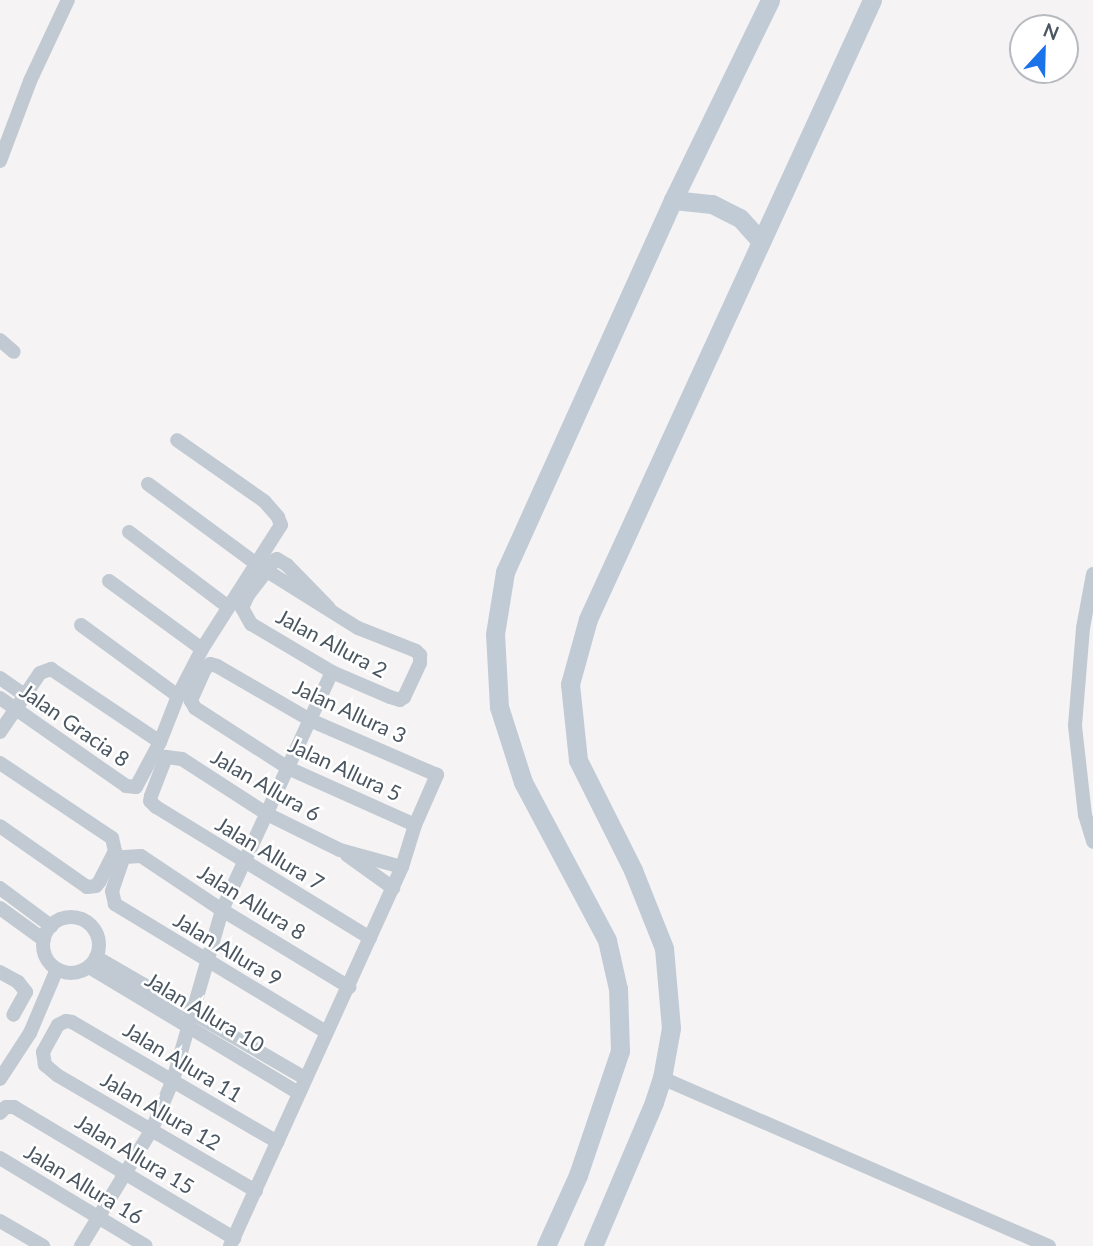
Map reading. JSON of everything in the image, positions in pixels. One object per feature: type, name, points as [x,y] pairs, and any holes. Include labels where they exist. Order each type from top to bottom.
[{"type":"street","points":[[0,161],[30,81],[68,0]]},
{"type":"street","points":[[546,1246],[578,1175],[620,1051],[618,989],[607,940],[523,782],[499,707],[495,634],[505,572],[673,200],[769,0]]},
{"type":"street","points":[[593,1246],[662,1078],[671,1028],[664,948],[633,870],[578,760],[570,684],[588,619],[872,0]]},
{"type":"street","points":[[673,200],[712,204],[740,218],[760,240]]},
{"type":"street","points":[[0,340],[14,352]]},
{"type":"street","points":[[0,732],[40,673],[51,669],[160,743],[184,698],[202,649],[227,606],[261,567],[281,525],[278,517],[264,501],[177,440]]},
{"type":"street","points":[[148,484],[261,567]]},
{"type":"street","points":[[129,532],[227,606]]},
{"type":"street","name":"Jalan Allura 2","points":[[281,559],[329,608],[358,628],[421,655],[408,692],[400,700],[332,672],[247,620],[242,608],[261,567],[281,559]]},
{"type":"street","points":[[1093,574],[1075,726],[1087,771],[1086,815],[1093,842]]},
{"type":"street","points":[[109,581],[202,649]]},
{"type":"street","name":"Jalan Allura 5","points":[[81,625],[195,708],[288,768],[415,825]]},
{"type":"street","name":"Jalan Allura 3","points":[[184,698],[210,664],[312,721],[437,775],[415,825]]},
{"type":"street","points":[[81,1246],[152,1129],[173,1080],[222,910],[312,721],[332,672]]},
{"type":"street","name":"Jalan Gracia 8","points":[[0,678],[26,696]]},
{"type":"street","name":"Jalan Gracia 8","points":[[0,698],[127,786],[136,787],[160,743]]},
{"type":"street","name":"Jalan Allura 6","points":[[150,802],[166,757],[182,759],[267,814],[341,850],[393,888]]},
{"type":"street","points":[[0,763],[108,836],[115,843],[115,851],[100,881],[96,886],[87,887],[0,825]]},
{"type":"street","name":"Jalan Allura 7","points":[[150,802],[370,937]]},
{"type":"street","points":[[232,1242],[393,888],[415,825]]},
{"type":"street","name":"Jalan Allura 6","points":[[341,850],[402,867]]},
{"type":"street","name":"Jalan Allura 8","points":[[112,898],[124,857],[141,856],[222,910],[349,986]]},
{"type":"street","points":[[0,888],[51,926]]},
{"type":"street","name":"Jalan Allura 9","points":[[112,898],[115,904],[326,1032]]},
{"type":"street","points":[[0,908],[44,940]]},
{"type":"street","points":[[73,917],[85,921],[94,929],[99,940],[93,962],[68,973],[57,970],[44,951],[44,940],[51,926],[61,919],[73,917]]},
{"type":"street","name":"Jalan Allura 10","points":[[93,962],[191,1019],[305,1078]]},
{"type":"street","points":[[0,1079],[30,1033],[57,970]]},
{"type":"street","points":[[0,972],[18,982],[26,992],[13,1015]]},
{"type":"street","name":"Jalan Allura 10","points":[[191,1019],[299,1093]]},
{"type":"street","name":"Jalan Allura 11","points":[[46,1065],[43,1052],[58,1025],[66,1021],[277,1142]]},
{"type":"street","name":"Jalan Allura 12","points":[[46,1065],[57,1075],[256,1191]]},
{"type":"street","points":[[662,1078],[1049,1246]]},
{"type":"street","name":"Jalan Allura 15","points":[[7,1110],[125,1173],[232,1242]]},
{"type":"street","name":"Jalan Allura 16","points":[[0,1158],[146,1246]]},
{"type":"street","points":[[0,1221],[43,1246]]}]
